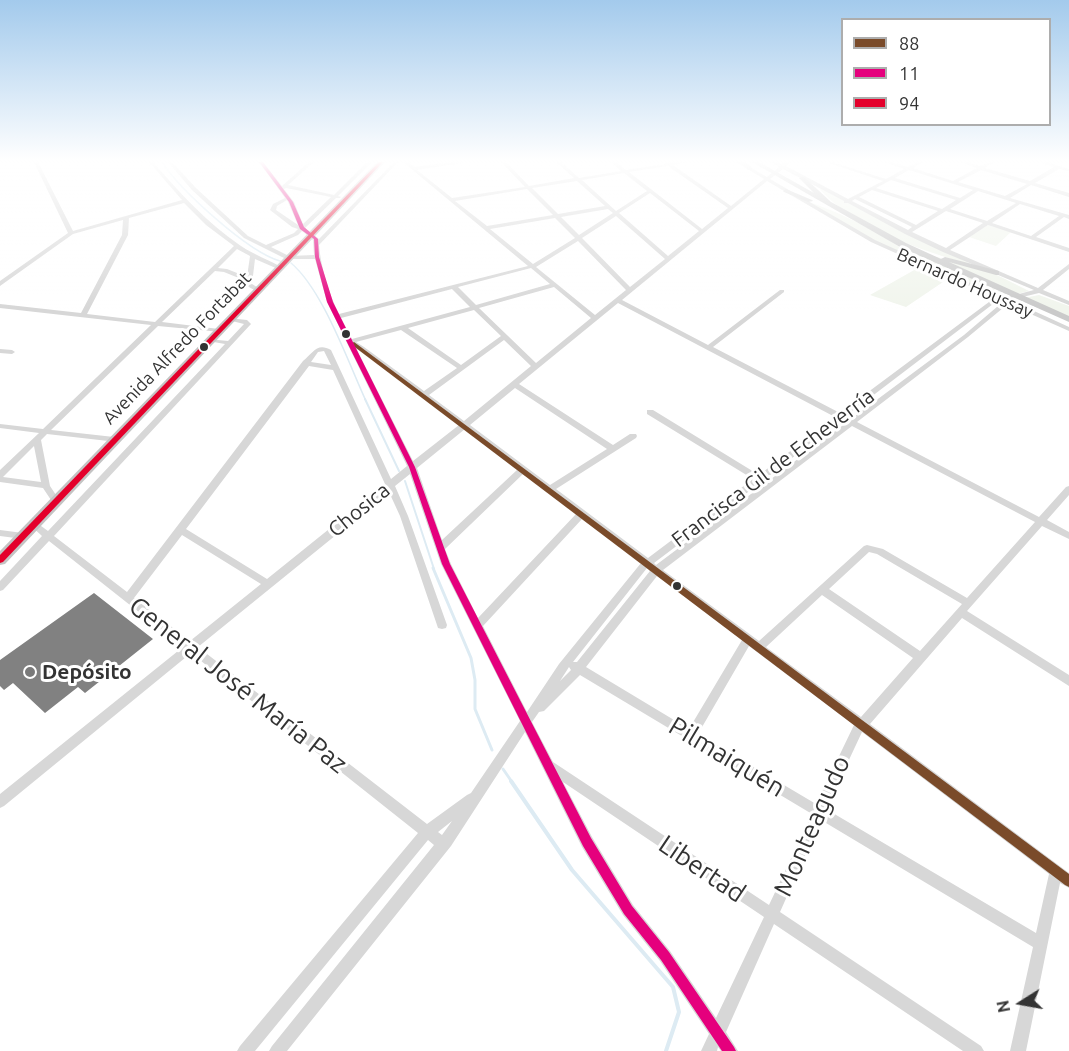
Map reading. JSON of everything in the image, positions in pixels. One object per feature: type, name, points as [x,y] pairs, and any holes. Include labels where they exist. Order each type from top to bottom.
[{"type":"highway","name":"Avenida Alfredo Fortabat","points":[[0,560],[334,211]]},
{"type":"main road","points":[[839,211],[886,237],[1069,320]]},
{"type":"main road","points":[[842,211],[851,218]]},
{"type":"main road","points":[[886,237],[942,274]]},
{"type":"main road","points":[[903,245],[996,273]]},
{"type":"street","points":[[60,211],[71,234]]},
{"type":"street","points":[[0,284],[71,234],[150,211]]},
{"type":"street","points":[[196,211],[236,247],[252,258],[280,267]]},
{"type":"street","points":[[218,211],[240,232],[288,258],[317,257]]},
{"type":"street","points":[[274,211],[294,226],[302,228],[317,244],[317,257],[328,296],[412,467],[440,548],[525,721],[614,889],[677,973],[730,1051]]},
{"type":"street","points":[[294,211],[302,228]]},
{"type":"street","points":[[266,247],[287,240],[319,211]]},
{"type":"street","points":[[317,244],[349,211]]},
{"type":"street","points":[[465,211],[595,318]]},
{"type":"street","points":[[552,211],[630,290]]},
{"type":"street","points":[[486,228],[586,211]]},
{"type":"street","points":[[614,211],[668,259]]},
{"type":"street","points":[[337,317],[532,266],[619,211]]},
{"type":"street","points":[[676,211],[702,231]]},
{"type":"street","name":"Chosica","points":[[0,802],[727,211]]},
{"type":"street","name":"Bernardo Houssay","points":[[820,211],[853,231],[942,274],[1069,329]]},
{"type":"street","points":[[864,211],[945,251],[1069,303]]},
{"type":"street","points":[[884,211],[916,227]]},
{"type":"street","points":[[907,233],[941,211]]},
{"type":"street","points":[[947,211],[1069,250]]},
{"type":"street","points":[[945,251],[1006,211]]},
{"type":"street","points":[[1050,211],[1066,216]]},
{"type":"street","points":[[1031,238],[1066,216]]},
{"type":"street","points":[[83,316],[124,238],[126,218]]},
{"type":"street","points":[[0,475],[236,247]]},
{"type":"street","points":[[252,258],[249,285],[258,290]]},
{"type":"street","points":[[1038,291],[1069,266]]},
{"type":"street","points":[[213,269],[225,270],[249,280]]},
{"type":"street","points":[[350,342],[555,285]]},
{"type":"street","points":[[454,287],[536,367]]},
{"type":"street","points":[[708,348],[782,291]]},
{"type":"street","name":"Francisca Gil de Echeverría","points":[[277,1051],[442,844],[567,661],[652,566],[758,478],[991,303],[1038,291]]},
{"type":"street","points":[[617,300],[1069,536]]},
{"type":"street","name":"Francisca Gil de Echeverría","points":[[525,721],[579,668],[652,566],[769,485],[966,336],[1001,307],[1003,301]]},
{"type":"street","points":[[0,306],[156,324],[214,336],[230,343]]},
{"type":"street","points":[[0,587],[248,322],[230,319]]},
{"type":"street","points":[[403,328],[460,367]]},
{"type":"street","points":[[955,331],[966,336]]},
{"type":"street","points":[[424,395],[504,337]]},
{"type":"street","points":[[350,342],[362,348],[464,424],[1069,881]]},
{"type":"street","points":[[128,599],[306,363],[316,351],[322,349],[328,350],[404,516],[442,625]]},
{"type":"street","points":[[0,351],[12,352]]},
{"type":"street","points":[[306,363],[336,368]]},
{"type":"street","points":[[514,384],[613,449]]},
{"type":"street","points":[[650,412],[769,485]]},
{"type":"street","points":[[0,426],[114,440]]},
{"type":"street","points":[[550,489],[633,436]]},
{"type":"street","points":[[37,439],[46,486],[56,501]]},
{"type":"street","points":[[440,548],[523,469]]},
{"type":"street","points":[[0,480],[46,486]]},
{"type":"street","name":"Monteagudo","points":[[710,1051],[818,812],[861,724],[1069,489]]},
{"type":"street","points":[[477,626],[582,513]]},
{"type":"street","name":"General José María Paz","points":[[34,525],[442,844]]},
{"type":"street","points":[[181,530],[268,584]]},
{"type":"street","points":[[0,533],[23,536]]},
{"type":"street","points":[[759,647],[862,551],[870,548],[880,551],[1069,681]]},
{"type":"street","points":[[821,589],[920,657]]},
{"type":"street","points":[[692,736],[748,639]]},
{"type":"street","name":"Pilmaiquén","points":[[567,661],[1041,944]]},
{"type":"street","name":"Libertad","points":[[548,766],[976,1051]]},
{"type":"street","name":"Francisca Gil de Echeverría","points":[[245,1051],[427,832],[476,796]]},
{"type":"street","points":[[1018,1051],[1056,872]]},
{"type":"shaded area","points":[[821,211],[833,211],[866,227],[925,265]]},
{"type":"shaded area","points":[[845,211],[865,211],[975,266],[913,246],[870,227]]},
{"type":"shaded area","points":[[988,225],[1011,232],[996,246],[969,237]]},
{"type":"shaded area","points":[[912,251],[1008,296],[1001,297],[931,265]]},
{"type":"shaded area","points":[[923,253],[993,273],[1029,291],[1017,294]]},
{"type":"shaded area","points":[[916,269],[946,280],[906,307],[870,295]]},
{"type":"shaded area","points":[[1039,295],[1069,306],[1069,318],[1024,298]]},
{"type":"building","points":[[94,593],[153,639],[85,693],[78,687],[45,713],[13,683],[4,690],[0,686],[0,660]]},
{"type":"waterway","points":[[208,211],[251,246],[280,261]]},
{"type":"waterway","points":[[291,263],[303,275],[324,308],[366,401]]},
{"type":"waterway","points":[[365,399],[399,471]]},
{"type":"waterway","points":[[405,481],[434,569]]},
{"type":"waterway","points":[[433,568],[471,658],[475,680],[475,709],[492,750]]},
{"type":"waterway","points":[[503,769],[512,782]]},
{"type":"waterway","points":[[511,781],[572,870],[673,987],[679,1012],[666,1051]]},
{"type":"transit line","name":"11","points":[[295,211],[302,228],[316,239],[317,257],[330,302],[412,467],[446,564],[587,842],[628,910],[665,956],[730,1051]]},
{"type":"transit line","name":"94","points":[[0,560],[334,211]]},
{"type":"transit line","name":"88","points":[[354,344],[1069,881]]},
{"type":"place","name":"Depósito","points":[[30,672]]}]
